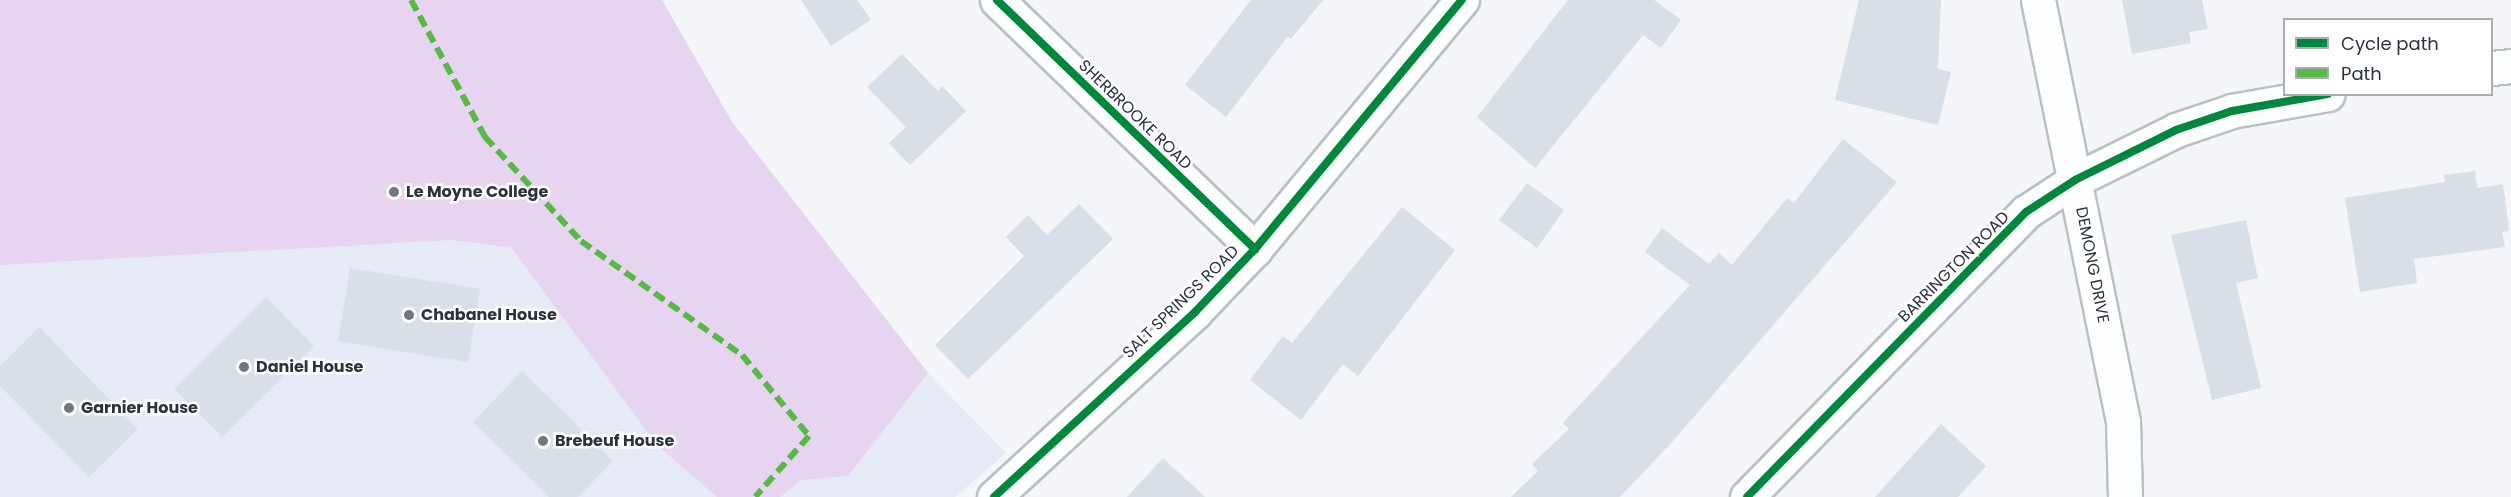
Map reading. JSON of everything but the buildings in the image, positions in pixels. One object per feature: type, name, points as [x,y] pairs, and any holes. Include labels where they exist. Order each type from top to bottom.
[{"type":"street","name":"SHERBROOKE ROAD","points":[[997,0],[1255,249]]},
{"type":"street","name":"SALT SPRINGS ROAD","points":[[994,497],[1195,312],[1255,249],[1462,0]]},
{"type":"street","name":"DEMONG DRIVE","points":[[2037,0],[2123,421],[2124,497]]},
{"type":"street","points":[[2493,68],[2511,66]]},
{"type":"street","name":"BARRINGTON ROAD","points":[[1747,497],[2026,212],[2075,180],[2176,130],[2232,111],[2317,96]]},
{"type":"shaded area","name":"Le Moyne College","points":[[0,0],[662,0],[732,122],[928,373],[1006,453],[955,497],[0,497]]},
{"type":"shaded area","name":"Le Moyne College","points":[[0,0],[662,0],[732,122],[928,373],[848,476],[801,480],[780,497],[717,497],[657,445],[511,247],[451,240],[0,265]]},
{"type":"marked path","points":[[411,0],[485,137],[581,241],[742,355],[809,436],[755,497]]},
{"type":"cycle path","points":[[997,0],[1255,249]]},
{"type":"cycle path","points":[[994,497],[1195,312],[1255,249],[1462,0]]},
{"type":"cycle path","points":[[1747,497],[2026,212],[2075,180],[2176,130],[2232,111],[2317,96]]},
{"type":"place","name":"Le Moyne College","points":[[394,192]]},
{"type":"place","name":"Chabanel House","points":[[409,315]]},
{"type":"place","name":"Daniel House","points":[[244,367]]},
{"type":"place","name":"Garnier House","points":[[69,408]]},
{"type":"place","name":"Brebeuf House","points":[[543,441]]}]
